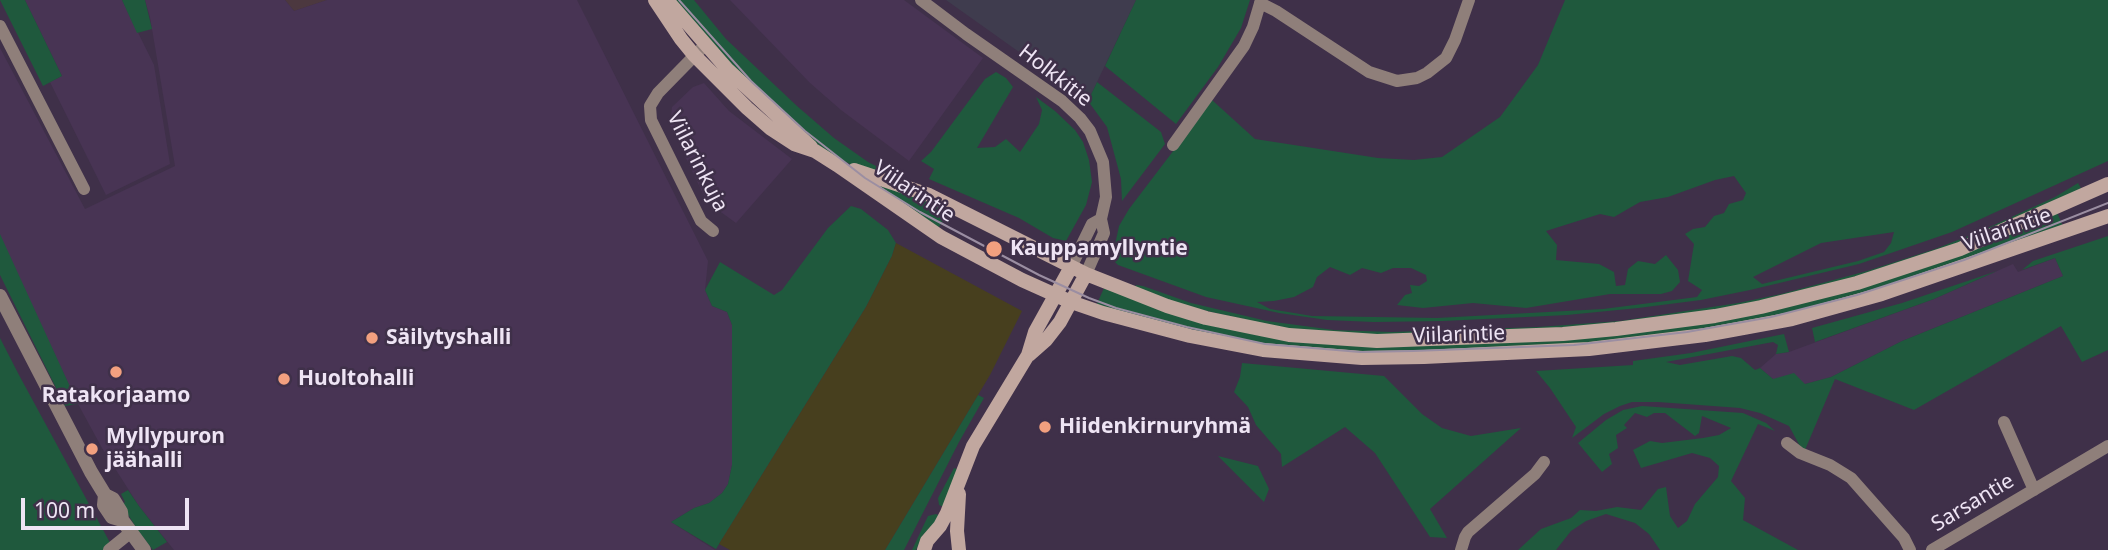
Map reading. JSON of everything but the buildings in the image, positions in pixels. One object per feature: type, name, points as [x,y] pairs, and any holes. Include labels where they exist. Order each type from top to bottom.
[{"type":"main road","name":"Viilarintie","points":[[655,0],[681,39],[700,50]]},
{"type":"main road","name":"Viilarintie","points":[[667,0],[700,50],[747,108],[771,129],[794,144],[815,151],[941,237],[1071,302],[1190,336],[1263,350],[1362,358],[1424,357],[1589,349],[1705,335],[1792,319],[1934,277],[2108,216]]},
{"type":"main road","name":"Viilarintie","points":[[837,165],[929,195],[1086,274],[1167,306],[1206,318],[1310,337],[1406,340],[1563,334],[1616,329],[1715,316],[1773,305],[1857,283],[1960,250],[2108,184]]},
{"type":"main road","points":[[925,546],[940,526],[973,446],[1028,355],[1035,332],[1071,267]]},
{"type":"main road","points":[[1028,355],[1056,328],[1086,274]]},
{"type":"main road","points":[[958,486],[959,547]]},
{"type":"street","name":"Holkkitie","points":[[921,0],[1041,85],[1080,117],[1090,131],[1103,162],[1106,197],[1101,219],[1104,233],[1086,274]]},
{"type":"street","points":[[1173,145],[1244,46],[1254,27],[1260,2],[1369,72],[1397,81],[1427,74],[1446,58],[1469,0]]},
{"type":"street","points":[[0,26],[84,189]]},
{"type":"street","name":"Viilarinkuja","points":[[700,50],[658,93],[650,106],[651,120],[701,221],[713,232]]},
{"type":"street","name":"Holkkitie","points":[[1071,267],[1092,224],[1101,219]]},
{"type":"street","points":[[0,296],[68,430],[105,495],[113,499],[126,527],[144,550]]},
{"type":"street","name":"Sarsantie","points":[[2004,422],[2034,489]]},
{"type":"street","points":[[1787,443],[1800,453],[1830,465],[1852,478],[1904,538],[1910,550]]},
{"type":"street","name":"Sarsantie","points":[[1932,550],[2108,446]]},
{"type":"street","points":[[1461,550],[1468,533],[1535,474],[1544,462]]},
{"type":"street","points":[[110,550],[126,527]]},
{"type":"street","points":[[925,546],[945,534],[954,539],[959,547]]},
{"type":"shaded area","points":[[25,0],[122,0],[154,65],[170,164],[106,195],[50,82],[62,76]]},
{"type":"shaded area","points":[[145,0],[285,0],[294,11],[327,0],[577,0],[708,261],[705,290],[712,306],[727,312],[732,325],[732,465],[728,484],[722,493],[709,503],[694,508],[671,522],[715,550],[174,550],[139,506],[102,448],[78,404],[0,240],[0,48],[85,209],[175,166]]},
{"type":"shaded area","points":[[285,0],[327,0],[294,11]]},
{"type":"shaded area","points":[[730,0],[904,0],[983,58],[909,161],[810,83]]},
{"type":"shaded area","points":[[946,0],[1136,0],[1088,101]]},
{"type":"shaded area","points":[[704,83],[729,111],[792,159],[736,223],[707,202],[670,125],[672,107],[693,87]]},
{"type":"shaded area","points":[[2055,258],[2063,276],[1902,341],[1831,377],[1805,384],[1773,379],[1760,368],[1776,354],[1789,352],[1934,299],[2013,264],[2018,272]]},
{"type":"green space","points":[[0,0],[25,0],[62,76],[43,86]]},
{"type":"green space","points":[[122,0],[145,0],[152,29],[137,33]]},
{"type":"green space","points":[[674,0],[694,0],[726,39],[797,106],[834,138],[868,162],[894,175],[892,180],[864,171],[828,153],[746,83]]},
{"type":"green space","points":[[1136,0],[1250,0],[1241,28],[1218,67],[1176,124],[1105,66]]},
{"type":"green space","points":[[1565,0],[2108,0],[2108,161],[1952,232],[1859,264],[1701,300],[1567,315],[1443,321],[1327,320],[1206,297],[1118,265],[1112,259],[1119,226],[1129,209],[1212,100],[1255,139],[1378,158],[1414,160],[1442,157],[1500,117],[1538,65]],"holes":[[[1734,176],[1746,193],[1743,200],[1729,204],[1724,213],[1714,216],[1705,227],[1685,234],[1694,244],[1688,281],[1702,290],[1697,297],[1603,309],[1437,318],[1312,316],[1270,309],[1257,302],[1294,297],[1313,287],[1317,277],[1330,267],[1350,275],[1362,268],[1381,273],[1393,268],[1411,268],[1426,275],[1427,281],[1419,286],[1410,285],[1412,293],[1405,295],[1397,305],[1423,308],[1473,303],[1526,308],[1610,294],[1661,294],[1672,291],[1680,282],[1678,270],[1666,255],[1655,264],[1638,261],[1628,269],[1625,285],[1616,286],[1614,272],[1599,264],[1556,260],[1557,245],[1546,231],[1600,214],[1614,217],[1640,202],[1668,197]],[[1894,232],[1891,243],[1884,252],[1858,261],[1762,284],[1753,277],[1821,243]]]},
{"type":"green space","points":[[996,72],[1006,78],[1013,87],[977,148],[995,147],[1006,139],[1020,152],[1039,124],[1042,110],[1036,97],[1075,130],[1083,142],[1092,182],[1086,205],[1066,241],[1053,238],[1019,218],[929,179],[934,169],[921,161],[931,152],[985,79]]},
{"type":"green space","points":[[1097,82],[1161,132],[1165,144],[1122,201],[1121,179],[1107,127],[1088,101]]},
{"type":"green space","points":[[865,180],[919,196],[948,209],[948,214],[936,231]]},
{"type":"green space","points":[[2078,183],[2081,188],[2069,196],[1962,245],[1807,293],[1621,326],[1417,336],[1305,333],[1197,310],[1135,287],[1143,286],[1191,303],[1267,321],[1334,330],[1391,332],[1620,321],[1738,303],[1867,271],[1981,231],[2055,197]]},
{"type":"green space","points":[[851,206],[861,209],[888,230],[896,243],[892,256],[866,307],[716,549],[671,522],[694,508],[709,503],[722,493],[728,484],[732,465],[732,325],[727,312],[712,306],[705,290],[720,262],[774,295],[782,290],[828,228]]},
{"type":"green space","points":[[2056,210],[2064,229],[1841,303],[1649,341],[1390,355],[1264,347],[1096,306],[1104,288],[1355,344],[1763,311]]},
{"type":"green space","points":[[0,234],[78,404],[65,406],[0,275]]},
{"type":"green space","points":[[2108,236],[2108,350],[2082,362],[2061,326],[1914,410],[1835,379],[1805,450],[1801,448],[1789,426],[1760,413],[1740,408],[1658,402],[1632,402],[1620,406],[1604,414],[1572,438],[1576,427],[1536,371],[1633,365],[1633,361],[1691,353],[1784,334],[1789,352],[1776,354],[1778,345],[1773,342],[1666,362],[1680,365],[1732,356],[1741,358],[1755,370],[1760,368],[1773,379],[1794,373],[1805,384],[1831,377],[1902,341],[2063,276],[2055,258],[2022,270],[2033,261]]},
{"type":"green space","points":[[1997,271],[1934,299],[1815,342],[1812,328],[1902,303]]},
{"type":"green space","points":[[0,338],[19,375],[114,550],[0,550]]},
{"type":"green space","points":[[1242,363],[1384,376],[1422,414],[1442,428],[1471,436],[1521,428],[1430,509],[1447,538],[1430,537],[1375,453],[1345,427],[1282,467],[1281,454],[1256,425],[1248,407],[1234,392]]},
{"type":"green space","points":[[978,395],[984,398],[904,550],[885,550]]},
{"type":"green space","points":[[1642,406],[1743,413],[1766,423],[1775,431],[1758,424],[1731,481],[1745,498],[1743,520],[1798,550],[1660,550],[1649,534],[1635,523],[1606,514],[1586,521],[1571,531],[1556,550],[1518,550],[1541,529],[1571,518],[1580,510],[1596,511],[1617,507],[1641,510],[1658,489],[1666,487],[1670,516],[1678,528],[1687,521],[1695,504],[1718,477],[1719,466],[1710,458],[1692,453],[1641,468],[1633,450],[1650,441],[1662,443],[1703,438],[1719,435],[1731,428],[1702,416],[1699,433],[1695,436],[1665,413],[1654,413],[1647,417],[1635,413],[1624,425],[1627,428],[1616,435],[1618,448],[1609,454],[1612,464],[1602,472],[1578,443],[1623,410]]},
{"type":"green space","points":[[1218,456],[1258,466],[1269,489],[1264,502]]},
{"type":"green space","points":[[954,468],[957,469],[946,508],[939,505],[938,498]]},
{"type":"green space","points":[[128,490],[167,542],[153,550],[122,505],[125,502],[121,494]]},
{"type":"green space","points":[[936,514],[942,517],[923,535],[916,550],[912,550],[928,516]]},
{"type":"sand","points":[[896,243],[1022,311],[990,375],[885,550],[730,550],[719,544],[866,307]]},
{"type":"tram line","points":[[679,0],[751,81],[805,131],[865,178],[920,212],[1039,275],[1089,298],[1187,327],[1265,344],[1360,352],[1413,351],[1574,345],[1687,332],[1771,317],[1857,295],[1964,260],[2108,203]]},
{"type":"place","name":"Kauppamyllyntie","points":[[994,249]]},
{"type":"place","name":"Säilytyshalli","points":[[372,338]]},
{"type":"place","name":"Ratakorjaamo","points":[[116,372]]},
{"type":"place","name":"Huoltohalli","points":[[284,379]]},
{"type":"place","name":"Hiidenkirnuryhmä","points":[[1045,427]]},
{"type":"place","name":"Myllypuron jäähalli","points":[[92,449]]}]
